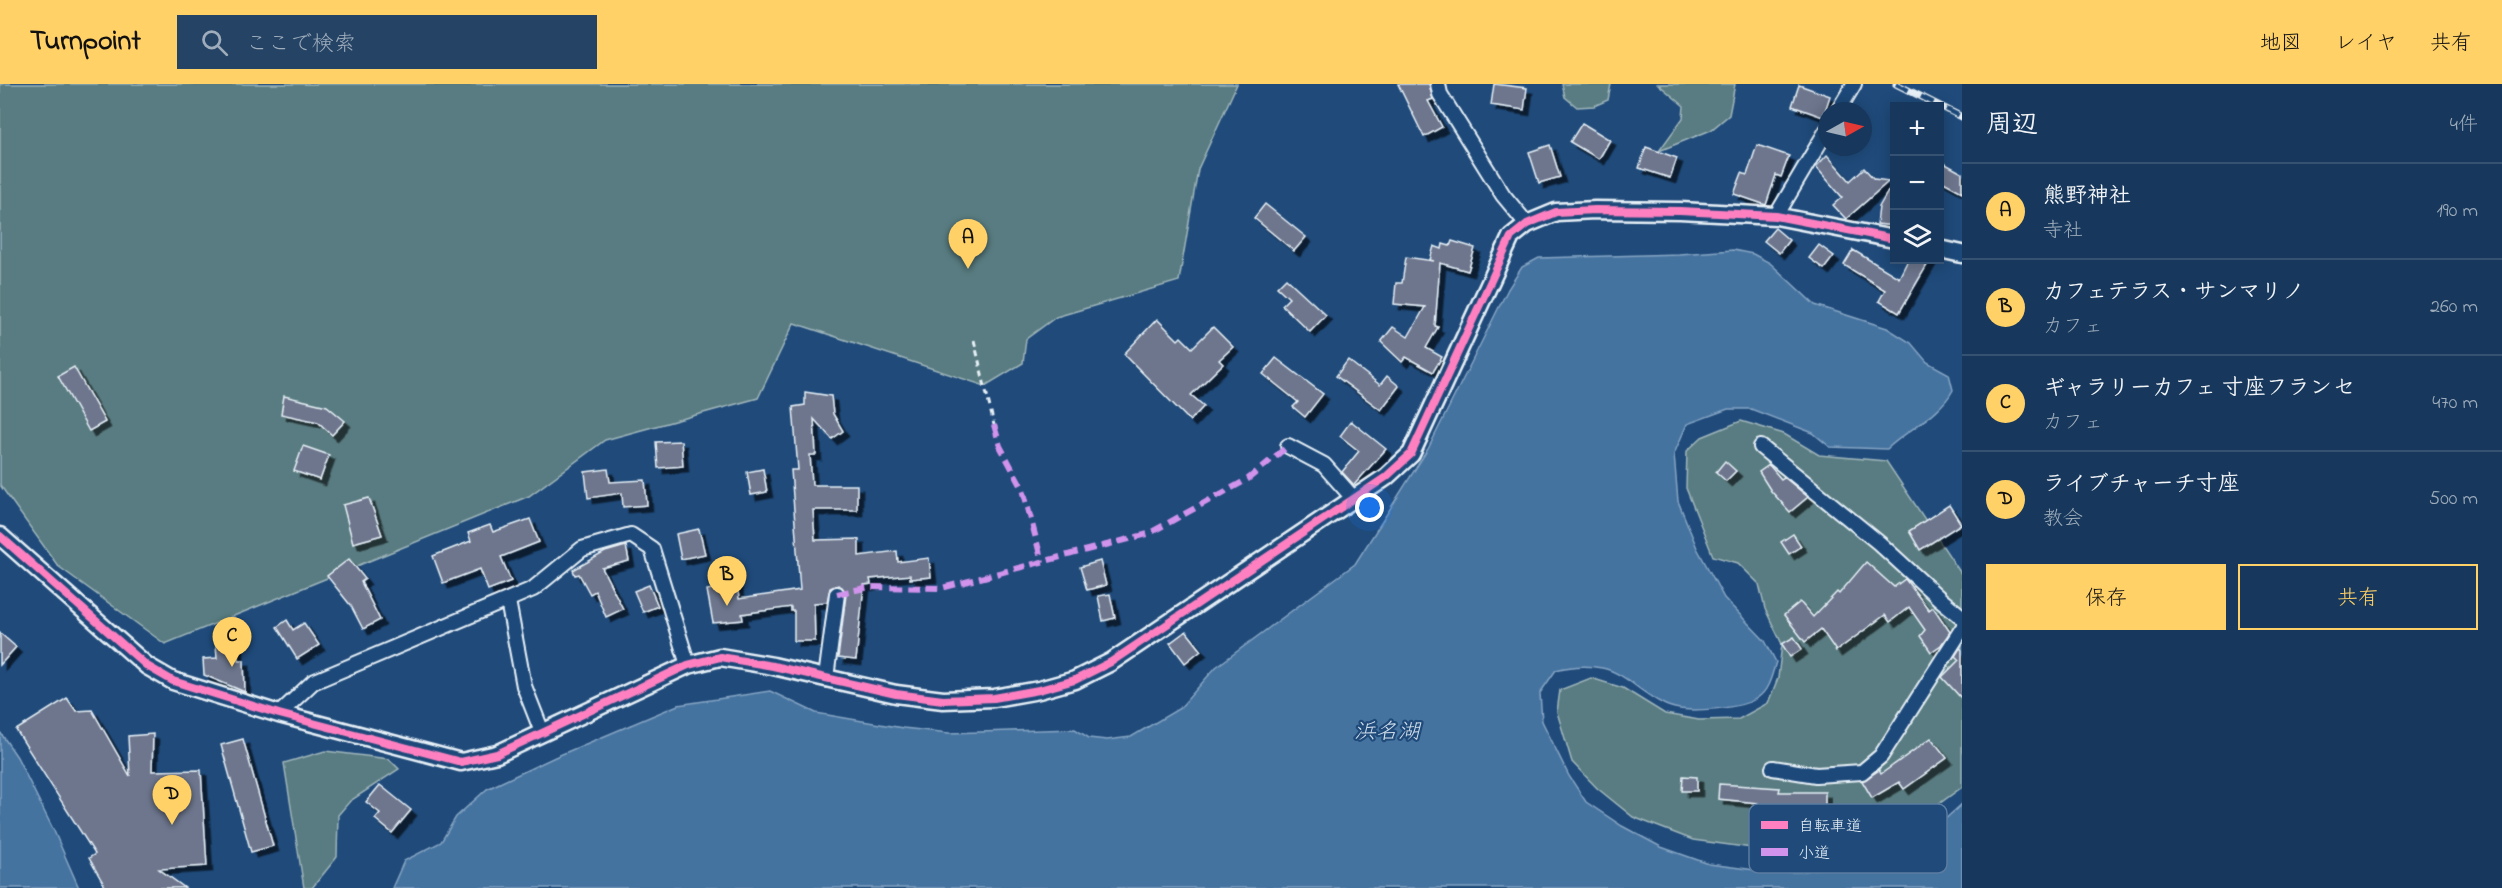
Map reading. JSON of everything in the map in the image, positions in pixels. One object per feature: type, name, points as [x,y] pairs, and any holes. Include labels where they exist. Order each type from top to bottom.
[{"type":"street","points":[[1438,84],[1440,94],[1503,195],[1527,225]]},
{"type":"street","points":[[1843,102],[1854,84]]},
{"type":"street","points":[[1776,216],[1818,145]]},
{"type":"street","points":[[0,536],[147,666],[173,681],[279,714],[461,762],[496,754],[688,665],[720,657],[896,694],[943,700],[994,698],[1040,690],[1075,680],[1111,662],[1386,477],[1411,454],[1511,237],[1527,225],[1556,212],[1680,211],[1776,216],[1890,238]]},
{"type":"street","points":[[1944,250],[1962,254]]},
{"type":"street","points":[[1288,446],[1324,465],[1354,500]]},
{"type":"street","points":[[1761,447],[1879,543],[1962,616]]},
{"type":"street","points":[[279,714],[313,682],[508,601],[533,589],[582,549],[631,535],[652,549],[688,665]]},
{"type":"street","points":[[826,678],[837,594]]},
{"type":"street","points":[[508,601],[524,686],[542,732]]},
{"type":"street","points":[[1773,768],[1816,775],[1862,772],[1881,756],[1962,629]]},
{"type":"path","points":[[974,340],[994,424]]},
{"type":"green space","points":[[0,84],[1237,84],[1198,169],[1179,281],[1056,317],[1026,339],[1023,363],[985,386],[794,323],[758,398],[605,440],[529,496],[165,644],[58,566],[0,485]]},
{"type":"green space","points":[[1562,84],[1611,84],[1608,100],[1594,106],[1577,107],[1565,97]]},
{"type":"green space","points":[[1658,84],[1735,84],[1729,115],[1711,130],[1659,151],[1683,118],[1684,106]]},
{"type":"green space","points":[[1741,421],[1784,434],[1819,455],[1886,461],[1962,575],[1962,787],[1939,804],[1749,804],[1749,848],[1693,840],[1633,817],[1597,788],[1572,762],[1557,712],[1560,690],[1591,678],[1623,688],[1665,714],[1699,720],[1739,719],[1768,703],[1778,678],[1782,644],[1765,609],[1759,584],[1738,563],[1713,556],[1686,488],[1687,451],[1702,437]]},
{"type":"green space","points":[[325,751],[389,759],[399,769],[350,801],[338,815],[337,857],[312,888],[304,888],[284,763]]},
{"type":"water","name":"浜名湖","points":[[1733,250],[1753,254],[1770,263],[1815,305],[1887,328],[1911,343],[1927,362],[1949,374],[1953,390],[1940,407],[1887,449],[1830,447],[1813,433],[1751,409],[1728,409],[1687,424],[1674,454],[1678,501],[1697,548],[1724,598],[1765,641],[1776,662],[1767,687],[1757,698],[1739,705],[1715,709],[1679,709],[1654,699],[1611,671],[1579,666],[1556,670],[1540,693],[1542,721],[1569,776],[1586,802],[1622,826],[1661,847],[1709,864],[1749,869],[1749,873],[1947,873],[1947,818],[1962,804],[1962,888],[392,888],[404,861],[441,842],[456,817],[487,789],[555,757],[678,705],[770,691],[816,713],[903,728],[949,733],[1075,729],[1089,738],[1107,740],[1131,737],[1180,708],[1216,667],[1355,564],[1428,449],[1508,289],[1522,267],[1539,258]]},
{"type":"water","points":[[0,732],[17,757],[79,888],[0,888]]},
{"type":"building","points":[[1398,84],[1429,84],[1433,99],[1428,101],[1442,127],[1424,137]]},
{"type":"building","points":[[1494,84],[1527,88],[1524,110],[1491,105]]},
{"type":"building","points":[[1799,85],[1830,96],[1828,102],[1818,102],[1818,115],[1792,106]]},
{"type":"building","points":[[1582,123],[1610,140],[1599,159],[1570,142]]},
{"type":"building","points":[[1550,145],[1560,177],[1539,183],[1529,152]]},
{"type":"building","points":[[1757,145],[1789,156],[1781,177],[1776,175],[1766,205],[1734,194],[1742,173],[1747,175]]},
{"type":"building","points":[[1646,147],[1677,158],[1670,178],[1639,168]]},
{"type":"building","points":[[1828,156],[1850,181],[1864,168],[1874,179],[1889,181],[1846,219],[1833,205],[1842,197],[1816,167]]},
{"type":"building","points":[[1944,163],[1962,173],[1962,192],[1944,182]]},
{"type":"building","points":[[1890,188],[1890,226],[1877,224],[1879,207]]},
{"type":"building","points":[[1265,204],[1306,237],[1294,251],[1254,218]]},
{"type":"building","points":[[1775,228],[1789,240],[1779,253],[1764,241]]},
{"type":"building","points":[[1452,241],[1475,248],[1468,271],[1440,263],[1435,326],[1438,327],[1426,348],[1442,357],[1433,372],[1406,357],[1402,362],[1381,342],[1393,327],[1408,337],[1425,307],[1394,304],[1396,283],[1402,283],[1406,257],[1434,261],[1430,260],[1434,246],[1442,249],[1443,244],[1450,246]]},
{"type":"building","points":[[1819,245],[1834,256],[1824,269],[1809,258]]},
{"type":"building","points":[[1853,250],[1899,278],[1906,264],[1928,264],[1899,313],[1879,301],[1885,290],[1844,265]]},
{"type":"building","points":[[1286,278],[1326,315],[1310,332],[1282,305],[1289,298],[1277,287]]},
{"type":"building","points":[[1157,319],[1178,340],[1181,337],[1192,348],[1213,327],[1233,347],[1219,360],[1223,364],[1191,395],[1204,406],[1190,421],[1124,354]]},
{"type":"building","points":[[1276,358],[1323,394],[1305,417],[1293,407],[1298,402],[1263,374]]},
{"type":"building","points":[[1348,360],[1380,385],[1387,376],[1399,386],[1381,410],[1336,376]]},
{"type":"building","points":[[74,367],[105,422],[89,431],[58,376]]},
{"type":"building","points":[[805,392],[831,396],[833,414],[843,431],[832,439],[814,419],[816,455],[810,455],[812,485],[857,485],[857,510],[813,510],[815,540],[859,539],[859,556],[897,551],[898,562],[929,558],[931,577],[910,579],[910,575],[870,579],[871,584],[864,585],[856,660],[838,658],[846,595],[842,587],[838,585],[830,588],[827,602],[814,603],[815,641],[794,641],[794,611],[791,611],[791,607],[742,614],[743,620],[713,623],[707,590],[737,584],[739,599],[800,590],[791,470],[798,470],[793,407],[805,405]]},
{"type":"building","points":[[284,396],[327,406],[345,421],[332,435],[318,422],[281,414]]},
{"type":"building","points":[[1351,421],[1386,449],[1354,485],[1342,472],[1359,451],[1340,436]]},
{"type":"building","points":[[681,441],[683,466],[658,468],[656,442]]},
{"type":"building","points":[[303,446],[329,455],[320,480],[294,471]]},
{"type":"building","points":[[1725,461],[1736,471],[1726,481],[1716,472]]},
{"type":"building","points":[[1769,465],[1781,479],[1784,477],[1808,497],[1790,512],[1771,491],[1759,472]]},
{"type":"building","points":[[608,469],[610,482],[645,480],[647,505],[623,507],[622,493],[588,498],[585,472]]},
{"type":"building","points":[[763,469],[767,492],[751,495],[747,472]]},
{"type":"building","points":[[369,498],[382,535],[353,543],[343,505]]},
{"type":"building","points":[[1949,505],[1961,524],[1920,550],[1909,531]]},
{"type":"building","points":[[530,519],[539,542],[501,557],[511,581],[488,590],[480,569],[443,583],[433,556],[471,541],[468,533],[490,525],[493,532]]},
{"type":"building","points":[[699,529],[705,554],[681,559],[676,534]]},
{"type":"building","points":[[1793,534],[1801,546],[1789,554],[1781,542]]},
{"type":"building","points":[[626,546],[629,561],[602,568],[623,609],[606,617],[595,591],[590,594],[579,574],[575,575],[573,570],[605,552]]},
{"type":"building","points":[[349,559],[365,579],[361,582],[380,620],[363,629],[351,606],[327,576]]},
{"type":"building","points":[[1100,561],[1106,585],[1087,590],[1080,567]]},
{"type":"building","points":[[1866,562],[1894,587],[1905,579],[1929,610],[1933,607],[1950,632],[1941,645],[1931,652],[1920,636],[1925,630],[1909,607],[1890,622],[1885,615],[1836,651],[1821,629],[1805,642],[1784,615],[1800,602],[1813,617],[1837,592],[1839,594]]},
{"type":"building","points":[[649,585],[658,606],[643,612],[634,591]]},
{"type":"building","points":[[1110,594],[1115,618],[1103,621],[1098,596]]},
{"type":"building","points":[[287,620],[293,630],[304,623],[319,645],[297,659],[277,627]]},
{"type":"building","points":[[1186,631],[1201,650],[1185,663],[1170,643]]},
{"type":"building","points":[[0,633],[16,647],[0,665]]},
{"type":"building","points":[[1794,637],[1802,649],[1790,657],[1782,644]]},
{"type":"building","points":[[238,643],[238,660],[244,660],[245,692],[204,675],[203,659],[217,658],[216,644]]},
{"type":"building","points":[[1960,648],[1962,650],[1962,699],[1942,677],[1959,660],[1955,656]]},
{"type":"building","points":[[67,698],[76,711],[92,710],[130,776],[128,736],[153,734],[152,771],[201,770],[207,866],[159,869],[185,888],[106,888],[89,858],[95,854],[16,730]]},
{"type":"building","points":[[1931,738],[1947,758],[1904,789],[1899,782],[1872,798],[1862,781],[1879,770],[1881,774]]},
{"type":"building","points":[[243,739],[273,846],[251,852],[221,745]]},
{"type":"building","points":[[1683,776],[1697,777],[1697,791],[1682,791]]},
{"type":"building","points":[[1719,784],[1780,788],[1779,792],[1825,792],[1825,804],[1758,804],[1718,799]]},
{"type":"building","points":[[380,785],[411,810],[392,833],[375,819],[380,813],[366,802]]},
{"type":"railway","points":[[1896,84],[1962,117]]},
{"type":"marked path","points":[[994,425],[1000,446],[1023,489],[1042,562]]},
{"type":"marked path","points":[[837,594],[870,587],[942,588],[1148,534],[1248,479],[1288,446]]},
{"type":"cycle path","points":[[0,536],[147,666],[173,681],[279,714],[461,762],[497,754],[688,665],[720,657],[773,666],[896,694],[943,700],[994,698],[1039,690],[1075,680],[1111,662],[1386,477],[1411,454],[1511,237],[1527,224],[1556,212],[1680,211],[1776,216],[1890,238]]},
{"type":"place","name":"熊野神社","points":[[968,269]]},
{"type":"place","name":"カフェテラス・サンマリノ","points":[[727,606]]},
{"type":"place","name":"ギャラリーカフェ 寸座フランセ","points":[[232,667]]},
{"type":"place","name":"ライブチャーチ寸座","points":[[172,825]]}]
